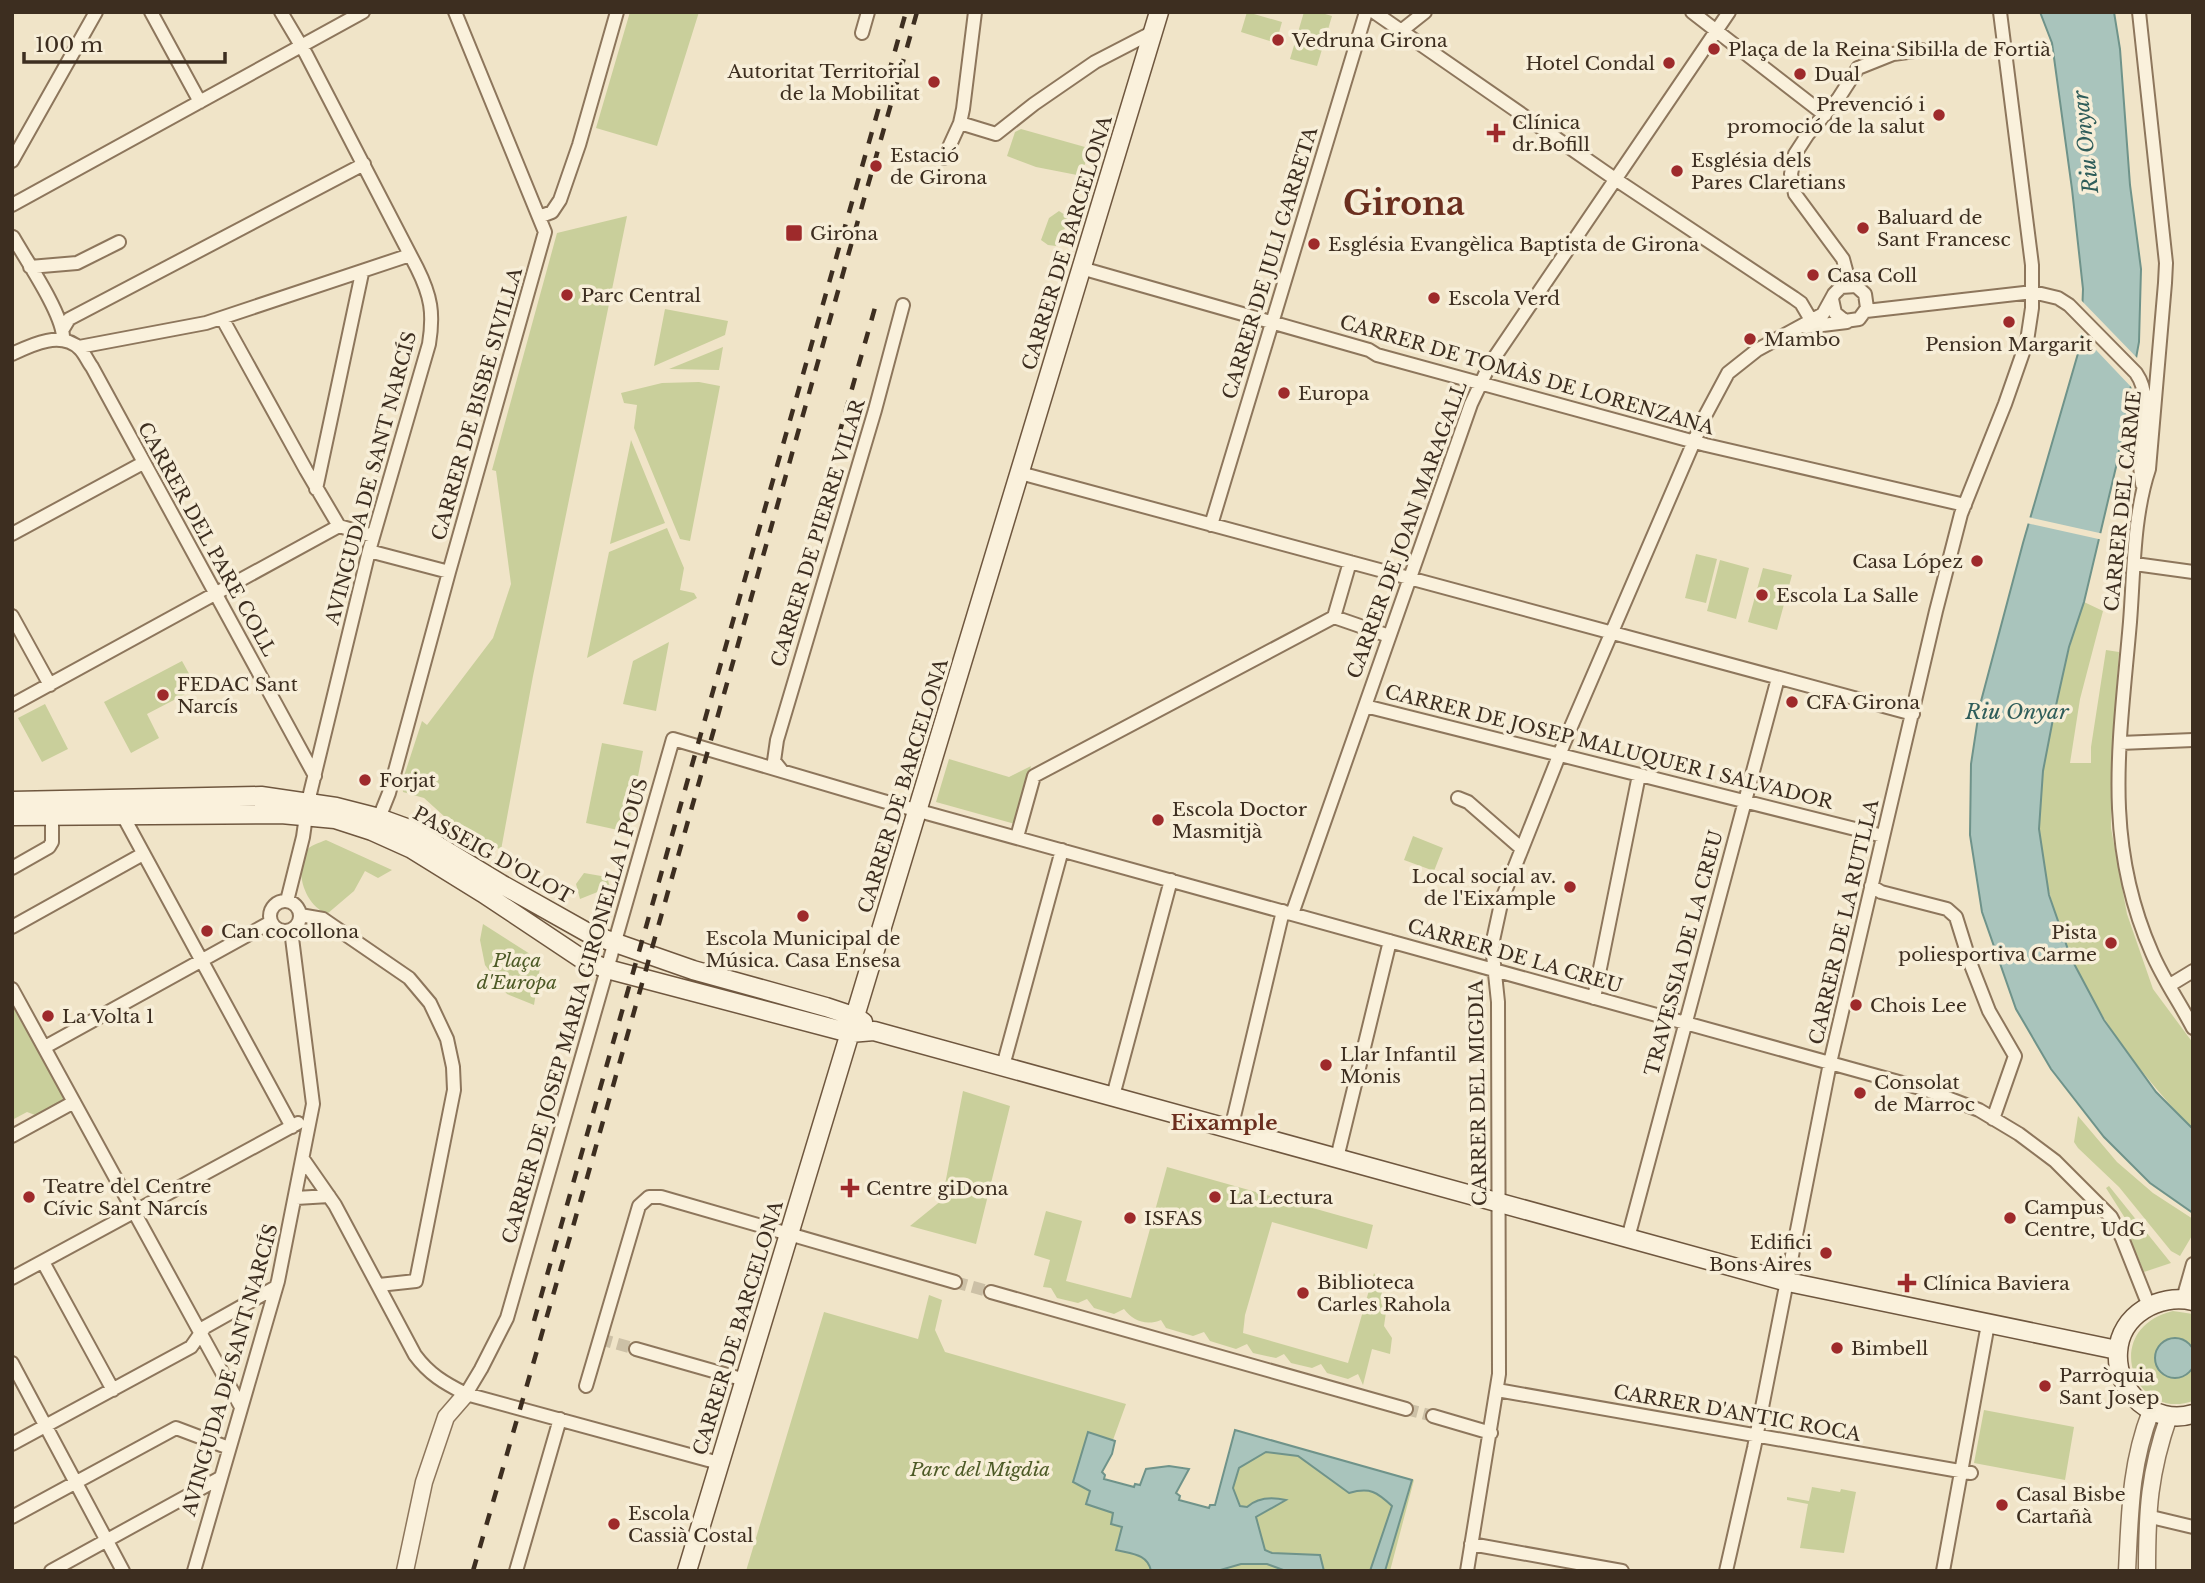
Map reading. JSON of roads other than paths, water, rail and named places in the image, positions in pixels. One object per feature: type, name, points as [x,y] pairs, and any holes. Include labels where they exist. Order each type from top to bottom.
[{"type":"main road","name":"CARRER DE BARCELONA","points":[[687,1571],[1159,12]]},
{"type":"main road","name":"PASSEIG D'OLOT","points":[[12,801],[261,796],[372,831],[412,849],[582,959],[607,969],[853,1025]]},
{"type":"main road","name":"PASSEIG D'OLOT","points":[[12,816],[307,809],[379,818],[412,830],[590,934],[853,1025]]},
{"type":"main road","points":[[853,1025],[1788,1282],[2118,1350]]},
{"type":"main road","points":[[2188,1300],[2166,1299],[2139,1312],[2126,1328],[2118,1350],[2124,1384],[2137,1401],[2151,1410],[2169,1416],[2193,1414]]},
{"type":"street","points":[[12,161],[96,12]]},
{"type":"street","points":[[151,12],[200,102]]},
{"type":"street","name":"AVINGUDA DE SANT NARCÍS","points":[[281,12],[302,46],[427,289],[433,322],[369,551],[286,901]]},
{"type":"street","points":[[13,204],[363,12]]},
{"type":"street","points":[[455,12],[539,217],[552,212],[560,200],[579,145],[617,12]]},
{"type":"street","points":[[862,33],[868,12]]},
{"type":"street","points":[[944,158],[960,123],[975,12]]},
{"type":"street","name":"CARRER DE JULI GARRETA","points":[[1212,525],[1366,12]]},
{"type":"street","points":[[1374,12],[1615,179],[1794,298],[1801,303],[1811,320]]},
{"type":"street","points":[[1401,31],[1426,12]]},
{"type":"street","points":[[1692,12],[1825,115]]},
{"type":"street","name":"CARRER DE JOAN MARAGALL","points":[[1231,1129],[1288,912],[1365,705],[1471,404],[1503,344],[1729,12]]},
{"type":"street","name":"CARRER DE LA RUTLLA","points":[[1726,1571],[1788,1282],[1830,1063],[1936,611],[1965,505],[2024,353],[2033,292],[2026,206],[2000,12]]},
{"type":"street","name":"CARRER DEL CARME","points":[[2139,12],[2166,263],[2149,469],[2143,488],[2135,564],[2120,743],[2118,813],[2130,889],[2153,955],[2193,1028]]},
{"type":"street","points":[[960,123],[996,134],[1095,62],[1153,32]]},
{"type":"street","points":[[1850,285],[1843,259],[1795,194],[1791,174],[1795,154],[1838,99],[1858,68],[1893,54],[1922,50]]},
{"type":"street","points":[[64,335],[69,320],[364,164]]},
{"type":"street","name":"CARRER DE BISBE SIVILLA","points":[[379,818],[397,765],[545,232],[539,217]]},
{"type":"street","points":[[13,237],[64,335],[79,347],[222,318],[410,255]]},
{"type":"street","points":[[30,267],[77,263],[119,242]]},
{"type":"street","name":"CARRER DE TOMÀS DE LORENZANA","points":[[1082,268],[1369,350],[1377,355],[1692,442],[1965,505]]},
{"type":"street","points":[[316,489],[362,273]]},
{"type":"street","points":[[1797,328],[1851,321],[1859,319],[1866,311],[1868,303],[1865,294],[1850,285],[1838,289],[1832,299],[1832,308],[1836,316],[1851,321]]},
{"type":"street","points":[[1866,311],[2033,292],[2058,298],[2069,305],[2138,376],[2145,393],[2139,453],[2143,488]]},
{"type":"street","name":"CARRER DEL MIGDIA","points":[[1467,1571],[1499,1374],[1498,1002],[1492,944],[1495,922],[1611,632],[1692,442],[1728,373],[1757,350],[1823,314],[1832,299]]},
{"type":"street","name":"CARRER DE PIERRE VILAR","points":[[782,771],[774,761],[777,740],[904,305]]},
{"type":"street","points":[[222,318],[339,526],[373,536]]},
{"type":"street","points":[[12,354],[39,341],[64,335]]},
{"type":"street","name":"CARRER DEL PARE COLL","points":[[79,347],[315,776]]},
{"type":"street","points":[[12,534],[143,463]]},
{"type":"street","points":[[1020,473],[1913,715]]},
{"type":"street","points":[[12,705],[339,526]]},
{"type":"street","points":[[369,551],[449,572]]},
{"type":"street","points":[[1017,837],[1034,776],[1334,617],[1350,562]]},
{"type":"street","points":[[2135,564],[2193,572]]},
{"type":"street","points":[[12,615],[51,685]]},
{"type":"street","points":[[1334,617],[1389,636]]},
{"type":"street","name":"TRAVESSIA DE LA CREU","points":[[1628,1238],[1778,678]]},
{"type":"street","name":"CARRER DE JOSEP MALUQUER I SALVADOR","points":[[1365,705],[1883,836]]},
{"type":"street","name":"CARRER DE JOSEP MARIA GIRONELLA I POUS","points":[[466,1394],[507,1318],[673,739],[782,771]]},
{"type":"street","points":[[2120,743],[2193,740]]},
{"type":"street","name":"CARRER DE LA CREU","points":[[782,771],[1924,1089],[1979,1110],[2020,1133],[2055,1161],[2111,1217],[2149,1306]]},
{"type":"street","points":[[1594,998],[1639,775]]},
{"type":"street","points":[[1458,798],[1468,802],[1522,849]]},
{"type":"street","points":[[122,814],[292,1127]]},
{"type":"street","points":[[12,868],[49,847],[52,842],[52,816]]},
{"type":"street","points":[[1003,1066],[1062,850]]},
{"type":"street","points":[[12,927],[143,854]]},
{"type":"street","points":[[1113,1096],[1171,880]]},
{"type":"street","points":[[1871,886],[1881,892],[1947,909],[1956,917],[1989,1011],[2015,1056],[1993,1119]]},
{"type":"street","points":[[286,901],[296,905],[300,915],[297,925],[291,930],[280,930],[271,922],[270,913],[273,907],[286,901]]},
{"type":"street","points":[[300,915],[323,919],[415,984],[437,1015],[451,1052],[454,1090],[416,1280],[379,1285]]},
{"type":"street","points":[[45,1047],[271,922]]},
{"type":"street","name":"AVINGUDA DE SANT NARCÍS","points":[[194,1571],[276,1287],[313,1104],[291,930]]},
{"type":"street","points":[[1337,1158],[1390,941]]},
{"type":"street","points":[[2170,985],[2193,971]]},
{"type":"street","name":"CARRER DEL CARME","points":[[2170,985],[2193,1013]]},
{"type":"street","points":[[13,993],[241,1407]]},
{"type":"street","points":[[12,1136],[74,1102]]},
{"type":"street","points":[[12,1278],[311,1116]]},
{"type":"street","points":[[302,1165],[329,1196],[415,1355],[425,1369],[440,1381],[466,1394],[719,1463]]},
{"type":"street","points":[[296,1198],[329,1196]]},
{"type":"street","points":[[586,1385],[639,1206],[649,1197],[661,1197],[955,1282]]},
{"type":"street","points":[[43,1262],[113,1390]]},
{"type":"street","points":[[2188,1300],[2193,1264]]},
{"type":"street","points":[[12,1444],[191,1347],[205,1326],[276,1287]]},
{"type":"street","points":[[991,1292],[1406,1409]]},
{"type":"street","points":[[1943,1571],[1966,1472],[1988,1324]]},
{"type":"street","points":[[636,1349],[745,1380]]},
{"type":"street","points":[[12,1363],[123,1571]]},
{"type":"street","name":"CARRER D'ANTIC ROCA","points":[[1497,1390],[1966,1472]]},
{"type":"street","points":[[405,1571],[424,1482],[446,1417],[466,1394]]},
{"type":"street","points":[[2127,1571],[2132,1478],[2141,1437],[2151,1410]]},
{"type":"street","points":[[1433,1416],[1490,1433]]},
{"type":"street","points":[[2147,1571],[2147,1516],[2153,1465],[2169,1416]]},
{"type":"street","points":[[516,1571],[560,1419]]},
{"type":"street","points":[[12,1517],[176,1428],[229,1448]]},
{"type":"street","points":[[51,1571],[220,1478]]},
{"type":"street","points":[[2147,1516],[2193,1527]]},
{"type":"street","points":[[1471,1544],[1622,1571]]},
{"type":"water","name":"Riu Onyar","points":[[2040,12],[2114,12],[2120,49],[2130,185],[2141,269],[2139,342],[2116,467],[2053,719],[2043,771],[2039,829],[2049,895],[2071,958],[2104,1020],[2156,1092],[2193,1129],[2193,1213],[2150,1183],[2104,1137],[2051,1069],[2016,1009],[1982,912],[1970,835],[1971,764],[1980,705],[2023,543],[2081,343],[2083,289],[2072,189],[2052,43]]},
{"type":"water","points":[[2175,1338],[2189,1344],[2195,1358],[2189,1372],[2175,1378],[2161,1372],[2155,1358],[2161,1344]]},
{"type":"water","points":[[1235,1430],[1412,1480],[1385,1571],[1370,1571],[1392,1506],[1373,1492],[1349,1493],[1298,1456],[1266,1452],[1239,1468],[1233,1488],[1240,1506],[1247,1507],[1266,1499],[1286,1500],[1256,1517],[1265,1550],[1272,1553],[1320,1555],[1324,1571],[1286,1571],[1267,1564],[1241,1564],[1217,1571],[1151,1571],[1143,1558],[1116,1550],[1122,1527],[1111,1524],[1113,1513],[1086,1504],[1090,1491],[1073,1482],[1088,1432],[1115,1441],[1112,1454],[1102,1472],[1104,1479],[1134,1487],[1135,1484],[1140,1485],[1146,1469],[1169,1466],[1189,1469],[1176,1493],[1180,1496],[1179,1500],[1209,1508],[1210,1505],[1215,1505]]},
{"type":"tunnel","points":[[955,1282],[991,1292]]},
{"type":"tunnel","points":[[600,1339],[636,1349]]},
{"type":"tunnel","points":[[1406,1409],[1433,1416]]},
{"type":"railway","points":[[534,1321],[906,12]]},
{"type":"railway","points":[[473,1571],[917,12]]},
{"type":"railway","points":[[819,505],[876,304]]},
{"type":"place","name":"Vedruna Girona","points":[[1278,40]]},
{"type":"place","name":"Plaça de la Reina Sibil·la de Fortià","points":[[1714,49]]},
{"type":"place","name":"Hotel Condal","points":[[1669,63]]},
{"type":"place","name":"Dual","points":[[1800,74]]},
{"type":"place","name":"Autoritat Territorial de la Mobilitat","points":[[934,82]]},
{"type":"place","name":"Prevenció i promoció de la salut","points":[[1939,115]]},
{"type":"place","name":"Clínica dr.Bofill","points":[[1496,133]]},
{"type":"place","name":"Estació de Girona","points":[[876,166]]},
{"type":"place","name":"Església dels Pares Claretians","points":[[1677,171]]},
{"type":"place","name":"Baluard de Sant Francesc","points":[[1863,228]]},
{"type":"place","name":"Girona","points":[[794,233]]},
{"type":"place","name":"Església Evangèlica Baptista de Girona","points":[[1314,244]]},
{"type":"place","name":"Casa Coll","points":[[1813,275]]},
{"type":"place","name":"Parc Central","points":[[567,295]]},
{"type":"place","name":"Escola Verd","points":[[1434,298]]},
{"type":"place","name":"Pension Margarit","points":[[2009,322]]},
{"type":"place","name":"Mambo","points":[[1750,339]]},
{"type":"place","name":"Europa","points":[[1284,393]]},
{"type":"place","name":"Casa López","points":[[1977,561]]},
{"type":"place","name":"Escola La Salle","points":[[1762,595]]},
{"type":"place","name":"FEDAC Sant Narcís","points":[[163,695]]},
{"type":"place","name":"CFA Girona","points":[[1792,702]]},
{"type":"place","name":"Forjat","points":[[365,780]]},
{"type":"place","name":"Escola Doctor Masmitjà","points":[[1158,820]]},
{"type":"place","name":"Local social av. de l'Eixample","points":[[1570,887]]},
{"type":"place","name":"Escola Municipal de Música. Casa Ensesa","points":[[803,916]]},
{"type":"place","name":"Can cocollona","points":[[207,931]]},
{"type":"place","name":"Pista poliesportiva Carme","points":[[2111,943]]},
{"type":"place","name":"Chois Lee","points":[[1856,1005]]},
{"type":"place","name":"La Volta 1","points":[[48,1016]]},
{"type":"place","name":"Llar Infantil Monis","points":[[1326,1065]]},
{"type":"place","name":"Consolat de Marroc","points":[[1860,1093]]},
{"type":"place","name":"Centre giDona","points":[[850,1188]]},
{"type":"place","name":"Teatre del Centre Cívic Sant Narcís","points":[[29,1197]]},
{"type":"place","name":"La Lectura","points":[[1215,1197]]},
{"type":"place","name":"ISFAS","points":[[1130,1218]]},
{"type":"place","name":"Campus Centre, UdG","points":[[2010,1218]]},
{"type":"place","name":"Edifici Bons Aires","points":[[1826,1253]]},
{"type":"place","name":"Clínica Baviera","points":[[1907,1283]]},
{"type":"place","name":"Biblioteca Carles Rahola","points":[[1303,1293]]},
{"type":"place","name":"Bimbell","points":[[1837,1348]]},
{"type":"place","name":"Parròquia Sant Josep","points":[[2045,1386]]},
{"type":"place","name":"Casal Bisbe Cartañà","points":[[2002,1505]]},
{"type":"place","name":"Escola Cassià Costal","points":[[614,1524]]},
{"type":"district","name":"Girona","points":[[1404,203]]},
{"type":"district","name":"Eixample","points":[[1224,1123]]},
{"type":"park label","name":"Plaça d'Europa","points":[[517,971]]},
{"type":"park label","name":"Parc del Migdia","points":[[980,1469]]}]
